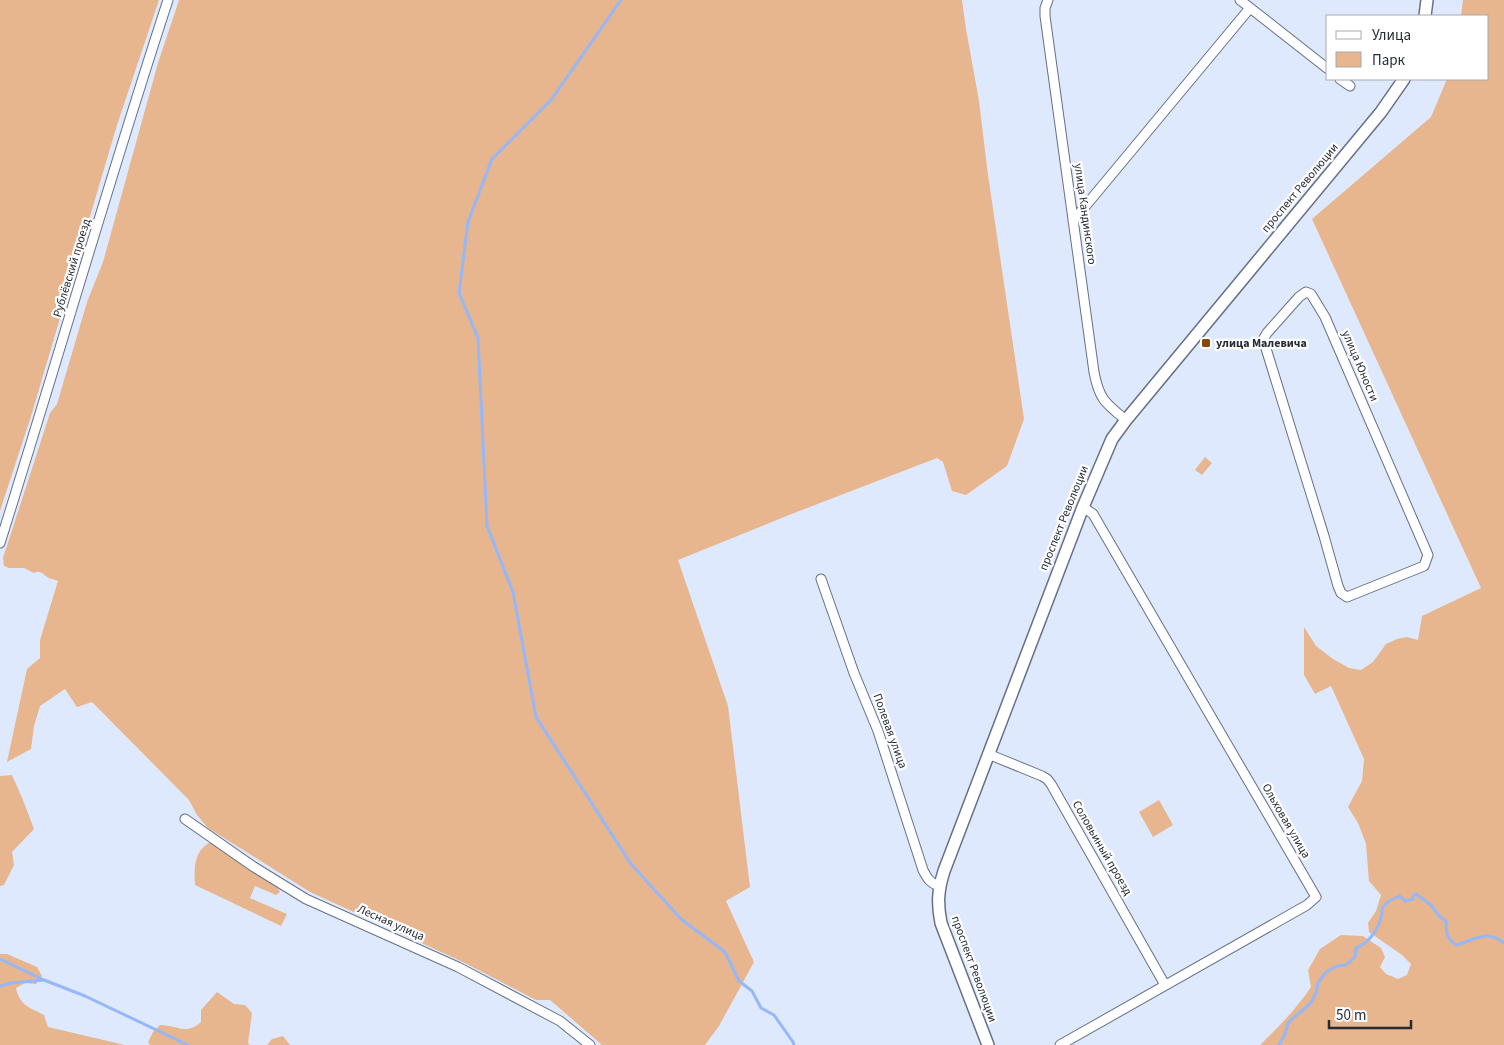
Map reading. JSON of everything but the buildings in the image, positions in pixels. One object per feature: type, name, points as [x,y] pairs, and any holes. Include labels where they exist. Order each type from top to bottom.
[{"type":"street","name":"Рублёвский проезд","points":[[0,543],[168,0]]},
{"type":"street","name":"улица Кандинского","points":[[1048,0],[1045,8],[1094,372],[1098,388],[1106,403],[1126,420]]},
{"type":"street","points":[[1240,0],[1326,67]]},
{"type":"street","points":[[1425,15],[1427,0]]},
{"type":"street","points":[[1073,221],[1250,8]]},
{"type":"street","points":[[1341,80],[1350,86]]},
{"type":"street","name":"проспект Революции","points":[[988,1045],[941,923],[938,905],[940,886],[988,754],[1083,507],[1112,439],[1381,112],[1403,80]]},
{"type":"street","name":"улица Юности","points":[[1306,292],[1311,294],[1325,317],[1428,555],[1427,561],[1424,566],[1346,596],[1341,593],[1338,586],[1324,536],[1264,342],[1267,333],[1299,297],[1306,292]]},
{"type":"street","name":"Ольховая улица","points":[[1060,1045],[1307,905],[1316,897],[1098,521],[1093,514],[1083,507]]},
{"type":"street","name":"Полевая улица","points":[[821,579],[854,673],[883,746],[923,870],[932,884],[940,886]]},
{"type":"street","name":"Соловьиный проезд","points":[[988,754],[1047,779],[1165,985]]},
{"type":"street","name":"Лесная улица","points":[[186,819],[306,900],[458,967],[560,1021],[590,1045]]},
{"type":"green space","points":[[0,0],[159,0],[117,125],[32,413],[0,511]]},
{"type":"green space","points":[[179,0],[962,0],[979,101],[1024,419],[1007,466],[966,495],[952,491],[943,462],[937,458],[678,560],[728,706],[750,887],[726,901],[754,962],[719,1026],[705,1045],[602,1045],[550,1000],[536,1000],[463,962],[310,892],[208,828],[197,815],[189,800],[92,702],[77,707],[65,689],[40,706],[34,726],[31,749],[7,762],[27,669],[40,658],[40,640],[58,581],[48,578],[39,572],[34,573],[24,568],[4,566],[3,558],[50,413],[57,404],[87,302],[103,262],[158,63]]},
{"type":"green space","points":[[1463,0],[1504,0],[1504,1045],[1260,1045],[1287,1018],[1311,987],[1308,970],[1320,949],[1341,935],[1363,936],[1381,948],[1385,957],[1380,967],[1386,974],[1398,979],[1407,975],[1411,964],[1402,955],[1369,932],[1368,923],[1376,911],[1381,895],[1369,881],[1366,844],[1358,823],[1348,807],[1362,781],[1364,759],[1331,686],[1315,694],[1304,675],[1304,627],[1316,646],[1333,659],[1349,668],[1361,670],[1373,662],[1386,644],[1407,637],[1418,640],[1422,616],[1481,588],[1312,219],[1431,117],[1447,80],[1489,80],[1489,15],[1461,15]]},
{"type":"green space","points":[[1205,457],[1212,463],[1202,475],[1195,470]]},
{"type":"green space","points":[[12,775],[34,829],[12,852],[14,865],[4,885],[0,886],[0,776]]},
{"type":"green space","points":[[1159,800],[1173,825],[1153,837],[1139,812]]},
{"type":"green space","points":[[211,842],[276,885],[280,892],[276,895],[255,886],[250,898],[287,914],[281,926],[195,885],[196,860],[205,845]]},
{"type":"green space","points":[[0,954],[7,954],[37,967],[42,976],[36,984],[25,983],[16,988],[23,1002],[44,1015],[48,1027],[125,1045],[0,1045]]},
{"type":"green space","points":[[217,992],[234,1004],[245,1005],[252,1013],[248,1043],[250,1045],[150,1045],[148,1042],[153,1032],[160,1025],[186,1029],[201,1022],[201,1010]]},
{"type":"green space","points":[[283,1036],[290,1045],[267,1045],[272,1039]]},
{"type":"waterway","points":[[621,0],[551,100],[492,159],[468,222],[459,293],[478,338],[487,526],[513,592],[536,717],[631,864],[681,919],[725,952],[739,981],[752,991],[761,1008],[774,1015],[794,1045]]},
{"type":"waterway","points":[[1279,1045],[1288,1023],[1311,1003],[1318,983],[1326,972],[1337,966],[1346,965],[1355,957],[1356,948],[1367,942],[1375,931],[1382,914],[1382,908],[1389,901],[1400,896],[1405,901],[1413,899],[1413,896],[1416,894],[1431,905],[1440,917],[1446,921],[1447,935],[1456,945],[1486,936],[1492,936],[1504,943]]},
{"type":"waterway","points":[[0,959],[44,980],[85,996],[188,1045]]},
{"type":"waterway","points":[[0,986],[44,980]]},
{"type":"place","name":"улица Малевича","points":[[1206,343]]}]
